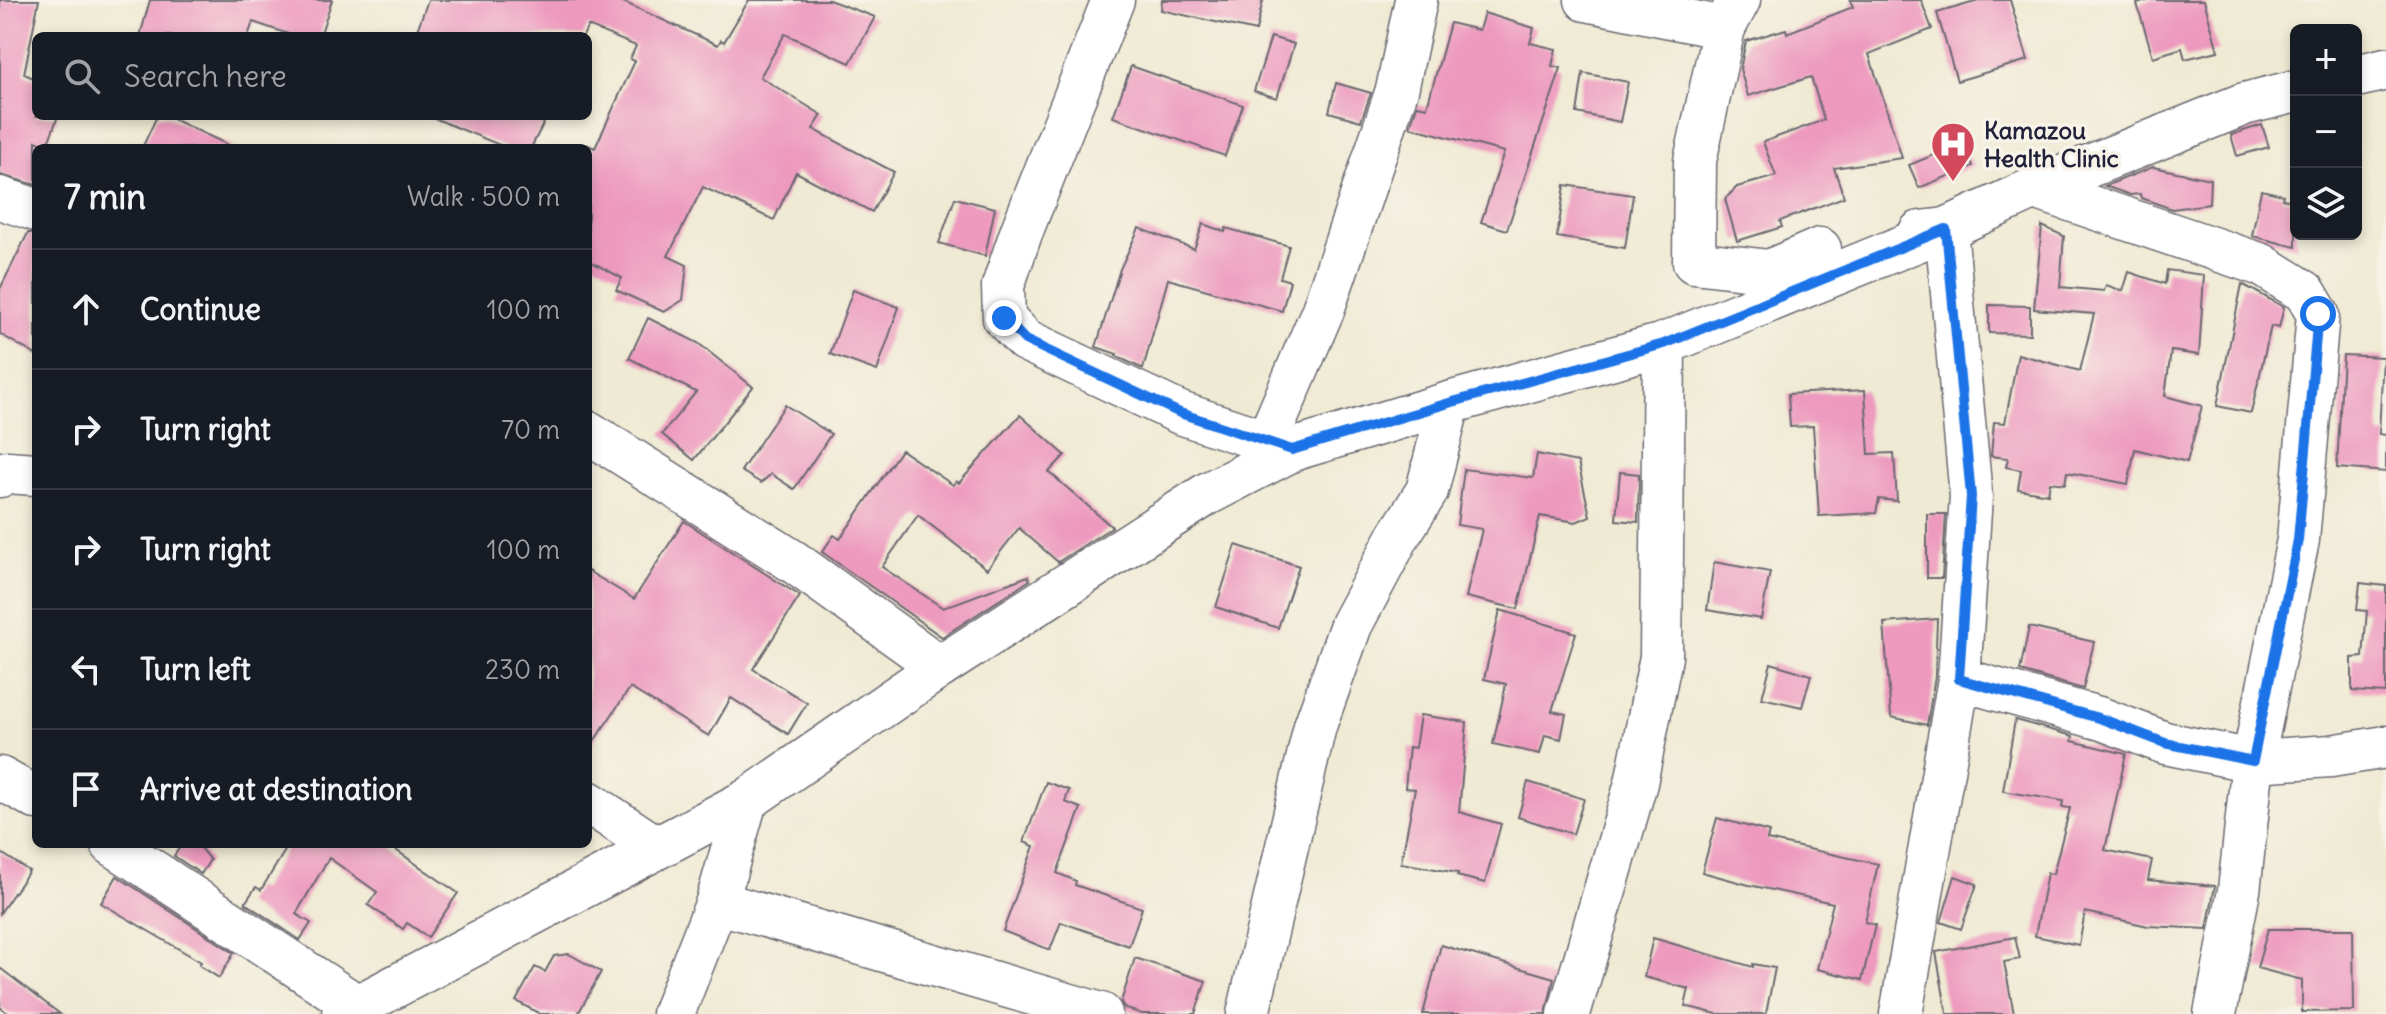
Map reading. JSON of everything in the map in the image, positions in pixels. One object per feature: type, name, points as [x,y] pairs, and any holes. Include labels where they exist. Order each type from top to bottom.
[{"type":"street","points":[[1113,0],[1021,233],[1003,286],[1004,318],[1025,340],[1166,406],[1279,446]]},
{"type":"street","points":[[1279,446],[1397,90],[1416,0]]},
{"type":"street","points":[[1586,0],[1731,14],[1695,161],[1694,262],[1769,271],[1839,241],[1946,229]]},
{"type":"street","points":[[2362,75],[2386,69]]},
{"type":"street","points":[[118,848],[350,1010],[746,801],[940,667],[1279,446],[1664,344],[2244,104],[2290,92]]},
{"type":"street","points":[[2035,188],[2262,265],[2305,292],[2318,314],[2298,540],[2253,761],[2239,891],[2215,1014]]},
{"type":"street","points":[[0,198],[32,209]]},
{"type":"street","points":[[1901,1014],[1959,679],[1971,496],[1946,229]]},
{"type":"street","points":[[1569,1014],[1636,783],[1661,657],[1664,344]]},
{"type":"street","points":[[1248,1014],[1315,726],[1351,625],[1398,537],[1427,491],[1449,403]]},
{"type":"street","points":[[592,435],[794,562],[940,667]]},
{"type":"street","points":[[1959,679],[2102,719],[2165,743],[2253,761],[2331,756],[2386,747]]},
{"type":"street","points":[[0,778],[32,796]]},
{"type":"street","points":[[673,1014],[717,902],[746,801]]},
{"type":"street","points":[[592,805],[656,847]]},
{"type":"street","points":[[717,902],[1101,1014]]},
{"type":"building","points":[[0,0],[39,0],[24,74],[32,77],[32,120],[57,120],[48,144],[36,141],[32,144],[32,184],[0,175]]},
{"type":"building","points":[[150,0],[332,0],[321,32],[282,32],[253,22],[249,32],[141,32]]},
{"type":"building","points":[[428,0],[619,0],[718,45],[721,40],[724,42],[749,0],[829,0],[875,17],[850,63],[785,34],[760,77],[822,115],[813,129],[894,172],[872,212],[796,172],[774,220],[703,187],[668,256],[687,265],[683,300],[664,312],[616,290],[622,278],[592,262],[592,147],[595,148],[635,61],[630,59],[636,46],[588,26],[585,32],[416,32]]},
{"type":"building","points":[[1162,0],[1263,0],[1256,31],[1161,10]]},
{"type":"building","points":[[1850,0],[1921,0],[1932,29],[1869,54],[1902,158],[1834,168],[1844,197],[1780,221],[1782,227],[1737,241],[1725,199],[1737,187],[1776,176],[1763,142],[1824,120],[1811,77],[1748,96],[1740,69],[1746,41],[1786,29],[1787,33],[1853,7]]},
{"type":"building","points":[[1982,0],[2010,0],[2028,60],[1957,81],[1937,13]]},
{"type":"building","points":[[2150,0],[2204,0],[2218,51],[2185,59],[2182,48],[2153,57],[2137,4]]},
{"type":"building","points":[[1484,13],[1534,28],[1530,43],[1556,49],[1552,66],[1561,68],[1507,230],[1481,222],[1504,152],[1410,127],[1417,105],[1427,107],[1450,23],[1479,30]]},
{"type":"building","points":[[1271,37],[1294,44],[1277,98],[1254,91]]},
{"type":"building","points":[[1131,66],[1243,105],[1225,156],[1113,117]]},
{"type":"building","points":[[1583,73],[1628,82],[1620,122],[1577,113]]},
{"type":"building","points":[[1336,83],[1371,93],[1361,121],[1329,112]]},
{"type":"building","points":[[155,120],[175,120],[226,144],[144,144]]},
{"type":"building","points":[[439,120],[544,122],[533,144],[497,144]]},
{"type":"building","points":[[2262,125],[2269,147],[2237,156],[2231,135]]},
{"type":"building","points":[[1963,143],[1973,166],[1919,188],[1909,165]]},
{"type":"building","points":[[2153,167],[2210,179],[2209,204],[2172,209],[2141,198],[2140,194],[2130,195],[2105,186]]},
{"type":"building","points":[[1565,185],[1633,195],[1625,248],[1557,237]]},
{"type":"building","points":[[2261,190],[2283,195],[2282,199],[2290,200],[2290,240],[2296,240],[2296,247],[2252,236]]},
{"type":"building","points":[[955,198],[995,208],[985,256],[939,243]]},
{"type":"building","points":[[1203,224],[1289,246],[1280,278],[1290,281],[1282,311],[1168,279],[1143,369],[1117,354],[1096,347],[1120,269],[1139,228],[1194,249]]},
{"type":"building","points":[[2042,226],[2064,236],[2060,287],[2104,291],[2106,285],[2123,291],[2129,272],[2165,284],[2167,270],[2204,275],[2199,355],[2171,351],[2165,396],[2202,406],[2187,462],[2135,449],[2128,484],[2067,472],[2065,484],[2050,482],[2048,494],[2018,489],[2021,470],[2006,467],[2008,458],[1991,456],[1994,422],[2005,423],[2018,354],[2080,371],[2094,314],[2034,309]]},
{"type":"building","points":[[28,233],[32,233],[32,353],[0,334],[0,289]]},
{"type":"building","points":[[2242,284],[2284,307],[2279,328],[2271,326],[2251,413],[2217,406]]},
{"type":"building","points":[[853,290],[899,307],[877,371],[830,354]]},
{"type":"building","points":[[1989,305],[2030,306],[2030,334],[1989,333]]},
{"type":"building","points":[[648,318],[698,343],[753,387],[694,460],[662,434],[696,392],[629,358]]},
{"type":"building","points":[[2343,355],[2383,357],[2379,434],[2386,435],[2386,472],[2337,468]]},
{"type":"building","points":[[1865,390],[1869,454],[1894,453],[1897,501],[1879,499],[1876,513],[1819,516],[1813,426],[1790,427],[1788,394]]},
{"type":"building","points":[[785,405],[831,434],[794,489],[771,474],[761,483],[741,471]]},
{"type":"building","points":[[1020,415],[1065,455],[1049,472],[1112,527],[1058,562],[1019,528],[987,569],[918,515],[882,567],[943,608],[1028,576],[1030,580],[942,637],[822,552],[834,535],[840,539],[901,450],[953,485],[956,481],[959,483]]},
{"type":"building","points":[[1537,454],[1578,462],[1590,516],[1576,522],[1540,516],[1518,609],[1466,597],[1482,529],[1457,525],[1464,469],[1533,478]]},
{"type":"building","points":[[1620,472],[1639,474],[1638,522],[1616,520]]},
{"type":"building","points":[[1927,514],[1946,514],[1942,578],[1927,578]]},
{"type":"building","points":[[684,521],[800,596],[753,669],[807,703],[788,734],[731,698],[709,736],[630,688],[592,744],[592,573],[634,599]]},
{"type":"building","points":[[1236,545],[1299,566],[1278,628],[1216,607]]},
{"type":"building","points":[[1714,562],[1770,572],[1761,619],[1707,610]]},
{"type":"building","points":[[2360,583],[2386,586],[2386,693],[2352,691],[2352,658],[2363,657],[2367,611],[2357,610]]},
{"type":"building","points":[[1500,610],[1576,633],[1552,711],[1566,714],[1561,739],[1545,735],[1540,754],[1493,744],[1506,684],[1484,679]]},
{"type":"building","points":[[1937,619],[1935,676],[1927,725],[1891,717],[1884,623]]},
{"type":"building","points":[[2029,627],[2094,642],[2083,689],[2020,671]]},
{"type":"building","points":[[1771,663],[1811,675],[1802,707],[1762,698]]},
{"type":"building","points":[[1420,715],[1467,722],[1459,812],[1501,824],[1485,883],[1457,876],[1458,873],[1401,863],[1415,789],[1405,788],[1409,747],[1415,748]]},
{"type":"building","points":[[2015,720],[2073,736],[2072,741],[2126,754],[2105,850],[2152,860],[2148,880],[2215,886],[2207,929],[2148,926],[2085,912],[2079,945],[2035,936],[2047,873],[2053,874],[2070,808],[2062,807],[2063,801],[2003,791]]},
{"type":"building","points":[[1046,782],[1069,790],[1065,802],[1081,808],[1057,873],[1076,881],[1075,885],[1142,908],[1129,946],[1061,922],[1050,950],[1003,931],[1034,846],[1024,842]]},
{"type":"building","points":[[1528,782],[1584,799],[1573,834],[1518,817]]},
{"type":"building","points":[[1717,818],[1769,832],[1767,840],[1878,864],[1865,922],[1875,925],[1862,980],[1817,969],[1833,903],[1702,872]]},
{"type":"building","points":[[179,848],[200,848],[210,860],[201,874],[174,856]]},
{"type":"building","points":[[287,848],[393,848],[458,893],[428,937],[407,923],[403,929],[368,905],[377,892],[329,858],[296,914],[311,923],[300,940],[245,903],[256,887],[261,890]]},
{"type":"building","points":[[0,852],[29,871],[0,913]]},
{"type":"building","points":[[117,876],[234,953],[219,978],[199,965],[201,962],[101,903]]},
{"type":"building","points":[[1955,876],[1977,884],[1961,929],[1941,922]]},
{"type":"building","points":[[2268,929],[2353,929],[2354,1011],[2302,1012],[2302,980],[2257,968]]},
{"type":"building","points":[[2015,937],[2020,959],[2004,962],[2014,1014],[1947,1014],[1936,952]]},
{"type":"building","points":[[1653,938],[1753,967],[1753,964],[1775,968],[1766,1014],[1717,1014],[1685,1006],[1689,989],[1644,977]]},
{"type":"building","points":[[1441,945],[1554,978],[1546,1014],[1423,1014]]},
{"type":"building","points":[[569,954],[601,972],[578,1014],[540,1014],[516,1001],[535,967],[545,972],[554,956]]},
{"type":"building","points":[[1135,958],[1206,981],[1195,1014],[1142,1014],[1124,1008],[1121,1002]]},
{"type":"building","points":[[0,968],[60,1014],[9,1014],[0,1007]]},
{"type":"place","name":"Kamazou Health Clinic","points":[[1953,183]]},
{"type":"route","points":[[1004,318],[1025,340],[1180,413],[1292,450],[1664,344],[1946,229],[1971,496],[1959,679],[2102,719],[2165,743],[2253,761],[2298,540],[2318,314]]}]
